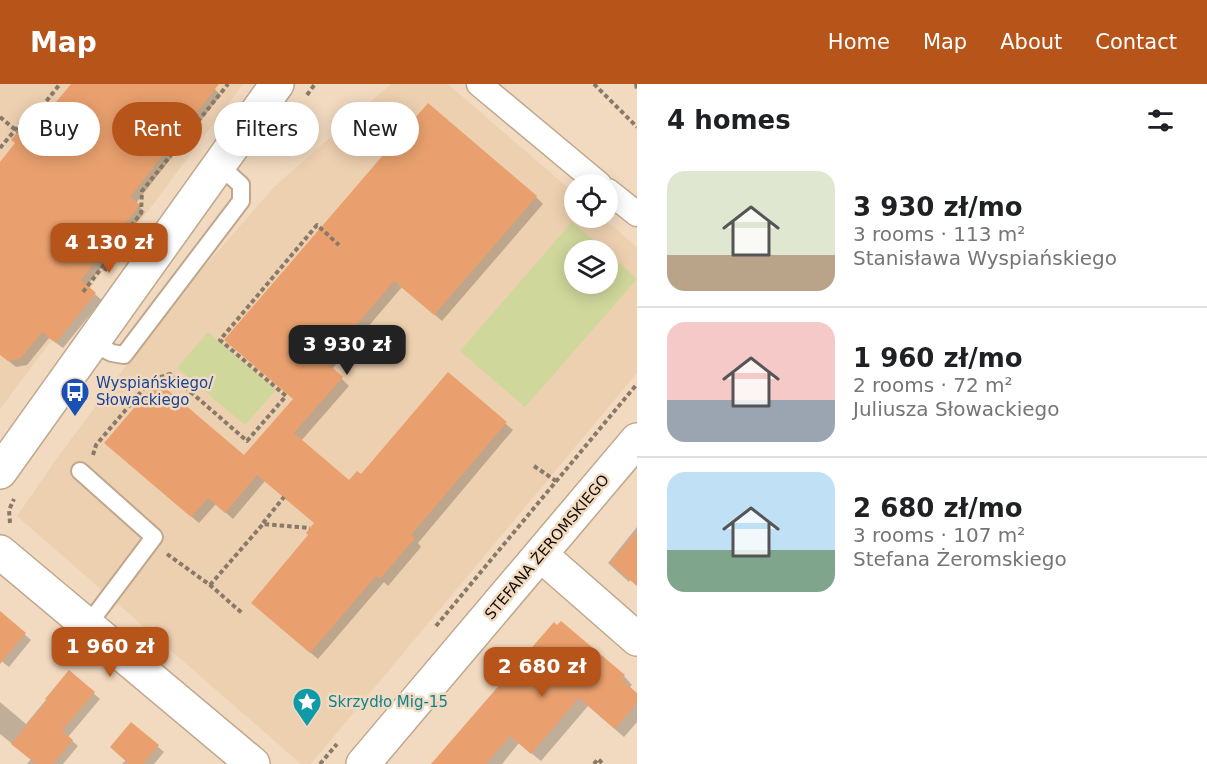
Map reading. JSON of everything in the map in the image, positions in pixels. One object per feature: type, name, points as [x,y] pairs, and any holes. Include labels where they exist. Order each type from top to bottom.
[{"type":"street","points":[[0,472],[277,84]]},
{"type":"street","points":[[479,84],[587,174]]},
{"type":"street","points":[[618,199],[637,214]]},
{"type":"street","name":"STEFANA ŻEROMSKIEGO","points":[[363,764],[637,440]]},
{"type":"street","points":[[0,552],[253,764]]},
{"type":"street","points":[[541,555],[637,639]]},
{"type":"lane","points":[[83,473],[154,537],[87,626]]},
{"type":"path","points":[[0,148],[27,116],[36,113],[60,84]]},
{"type":"path","points":[[83,292],[141,213],[142,191],[228,84]]},
{"type":"path","points":[[594,84],[637,127]]},
{"type":"path","points":[[636,84],[637,90]]},
{"type":"path","points":[[0,117],[17,130]]},
{"type":"path","points":[[128,220],[132,223]]},
{"type":"path","points":[[83,473],[96,445],[151,380],[170,374],[248,441],[286,396],[220,340],[317,225],[339,244]]},
{"type":"path","points":[[103,282],[107,261]]},
{"type":"path","points":[[431,632],[637,384]]},
{"type":"path","points":[[534,466],[556,481]]},
{"type":"path","points":[[210,585],[284,497]]},
{"type":"path","points":[[263,524],[310,528]]},
{"type":"path","points":[[150,543],[210,585],[242,613]]},
{"type":"path","points":[[320,764],[342,738]]},
{"type":"path","points":[[594,764],[598,759],[603,764]]},
{"type":"shaded area","points":[[0,84],[243,84],[230,102],[214,102],[214,123],[202,139],[202,102],[112,102],[112,156],[189,156],[0,409]]},
{"type":"shaded area","points":[[391,84],[448,84],[564,184],[564,228],[615,228],[637,247],[637,373],[311,764],[301,764],[17,516],[60,454],[175,300],[275,186],[309,156],[319,156],[319,147],[331,137],[331,156],[419,156],[419,102],[371,102]]},
{"type":"green space","points":[[567,228],[579,228],[593,240],[564,240],[564,294],[618,294],[618,262],[637,279],[525,407],[460,351]]},
{"type":"green space","points":[[208,332],[276,390],[245,425],[177,368]]},
{"type":"building","points":[[71,84],[219,84],[202,106],[202,102],[112,102],[112,156],[162,156],[130,197],[140,205],[81,280],[96,293],[56,343],[42,332],[20,359],[8,361],[0,355],[0,162],[15,143],[11,140],[18,132],[18,156],[100,156],[100,102],[56,102]]},
{"type":"building","points":[[428,103],[537,196],[434,315],[394,281],[325,361],[343,377],[294,433],[349,480],[357,471],[361,474],[448,372],[507,422],[411,535],[415,538],[380,579],[376,576],[310,653],[251,603],[308,535],[306,533],[314,523],[257,475],[225,513],[208,498],[191,517],[104,443],[157,381],[244,455],[293,399],[224,340],[382,156],[419,156],[419,113]]},
{"type":"building","points":[[637,531],[637,586],[610,563]]},
{"type":"building","points":[[0,611],[26,633],[0,664]]},
{"type":"building","points":[[561,621],[625,675],[621,679],[637,693],[637,703],[615,729],[579,698],[531,754],[510,736],[486,764],[431,764],[554,622],[557,625]]},
{"type":"building","points":[[69,670],[95,692],[62,731],[73,740],[53,764],[36,764],[11,744]]},
{"type":"building","points":[[131,722],[159,745],[143,764],[129,764],[110,747]]},
{"type":"place","name":"Wyspiańskiego/ Słowackiego","points":[[75,418]]},
{"type":"place","name":"Skrzydło Mig-15","points":[[307,728]]}]
